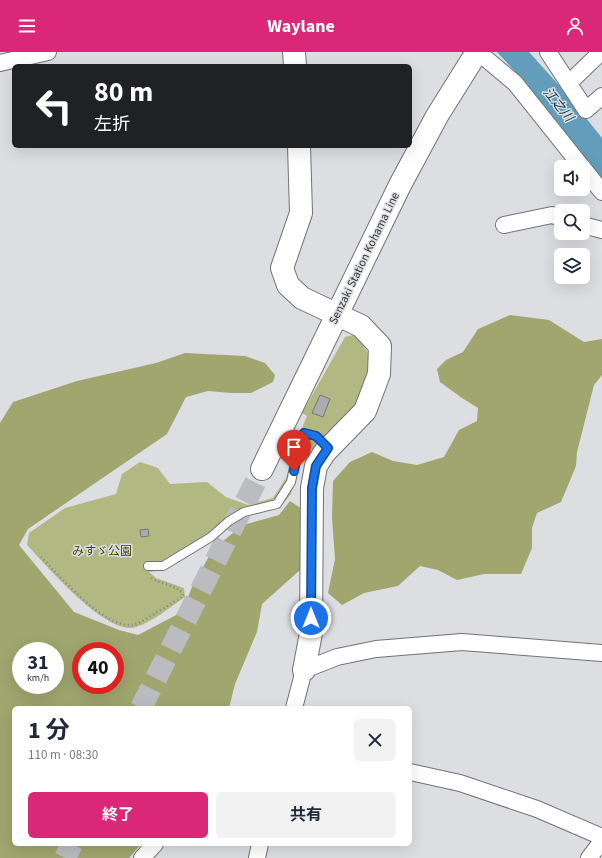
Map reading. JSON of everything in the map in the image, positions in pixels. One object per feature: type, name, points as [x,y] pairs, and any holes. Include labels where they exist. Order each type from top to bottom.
[{"type":"street","points":[[0,63],[48,52]]},
{"type":"street","points":[[294,52],[295,64]]},
{"type":"street","points":[[478,52],[515,83],[576,160]]},
{"type":"street","name":"Senzaki Station Kohama Line","points":[[262,469],[400,185],[430,130],[478,52]]},
{"type":"street","points":[[548,52],[586,110],[602,96]]},
{"type":"street","points":[[569,83],[601,52]]},
{"type":"street","points":[[295,706],[304,670],[311,633],[312,488],[316,466],[328,448],[365,411],[379,374],[380,346],[361,326],[302,298],[288,285],[282,268],[301,212],[299,148]]},
{"type":"street","points":[[590,178],[602,192]]},
{"type":"street","points":[[504,225],[554,216]]},
{"type":"street","points":[[590,227],[602,230]]},
{"type":"street","points":[[304,670],[337,657],[376,649],[455,642],[525,646],[602,653]]},
{"type":"street","points":[[412,772],[460,783],[538,809],[602,837]]},
{"type":"street","points":[[589,858],[602,841]]},
{"type":"street","points":[[142,858],[153,846]]},
{"type":"street","points":[[258,858],[260,846]]},
{"type":"lane","points":[[147,570],[163,566],[211,537],[229,521],[244,512],[277,504],[291,482],[300,439],[304,433],[316,436],[328,448]]},
{"type":"path","points":[[41,557],[85,602],[103,616],[124,625],[136,626],[182,597],[183,594],[180,590],[155,581],[147,570]]},
{"type":"green space","points":[[510,315],[549,320],[584,342],[602,339],[602,375],[594,385],[577,452],[576,466],[561,502],[537,513],[532,528],[532,548],[521,574],[484,574],[457,580],[438,570],[420,566],[398,586],[364,593],[342,605],[328,593],[335,559],[332,518],[333,481],[350,462],[372,452],[393,461],[417,465],[444,457],[459,430],[477,421],[478,408],[440,382],[437,369],[446,360],[463,352],[478,329]]},
{"type":"green space","name":"みすゞ公園","points":[[353,335],[372,358],[362,400],[313,455],[311,447],[308,444],[301,455],[291,494],[280,507],[245,516],[164,570],[149,572],[156,578],[184,588],[185,597],[155,618],[136,627],[124,627],[109,621],[94,611],[78,597],[27,545],[29,533],[65,508],[116,494],[122,474],[140,462],[158,468],[170,484],[207,482],[226,497],[248,505],[273,498],[286,478],[298,437],[307,416],[302,413],[345,337]]},
{"type":"green space","points":[[185,353],[245,356],[265,363],[275,375],[273,382],[251,393],[208,391],[186,397],[167,434],[28,529],[19,545],[74,612],[119,630],[138,635],[182,612],[192,587],[213,549],[243,525],[279,515],[290,501],[302,509],[300,570],[262,604],[257,632],[235,684],[230,706],[12,706],[12,846],[139,846],[129,858],[0,858],[0,423],[13,402],[77,381],[156,363]]},
{"type":"water","name":"江之川","points":[[497,52],[529,52],[566,93],[602,138],[602,180],[590,165],[590,160],[586,160],[521,78]]},
{"type":"building","points":[[320,395],[330,399],[323,417],[312,413]]},
{"type":"building","points":[[148,529],[149,536],[141,537],[140,530]]},
{"type":"tunnel","points":[[142,706],[262,469]]},
{"type":"tunnel","points":[[65,858],[71,846]]},
{"type":"route","points":[[294,471],[300,439],[304,433],[310,433],[316,436],[328,448],[316,466],[312,488],[311,618]]}]
